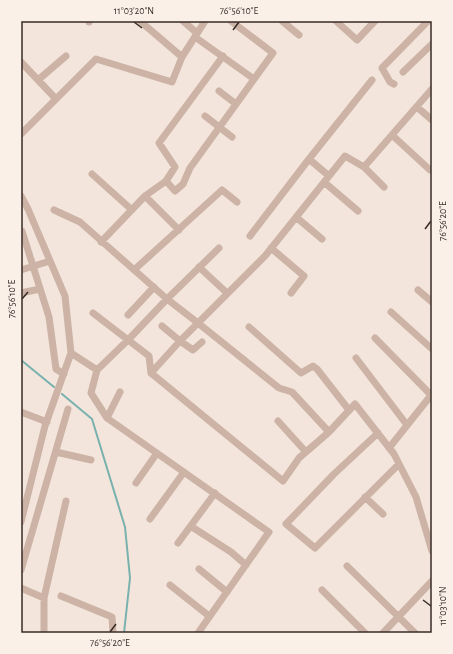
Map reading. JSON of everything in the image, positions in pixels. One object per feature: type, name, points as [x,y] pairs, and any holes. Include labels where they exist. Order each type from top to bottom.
[{"type":"street","points":[[140,21],[182,57]]},
{"type":"street","points":[[183,21],[196,35],[254,79]]},
{"type":"street","points":[[21,134],[96,59],[172,82],[182,57],[205,21]]},
{"type":"street","points":[[166,180],[176,191],[183,184],[190,168],[273,53],[231,21]]},
{"type":"street","points":[[282,21],[299,35]]},
{"type":"street","points":[[336,21],[357,40],[374,21]]},
{"type":"street","points":[[394,84],[390,82],[382,68],[428,21]]},
{"type":"street","points":[[403,72],[432,44]]},
{"type":"street","points":[[38,80],[66,56]]},
{"type":"street","points":[[101,242],[145,196],[166,180],[175,167],[159,143],[223,56]]},
{"type":"street","points":[[21,62],[56,99]]},
{"type":"street","points":[[250,236],[372,80]]},
{"type":"street","points":[[364,167],[432,90]]},
{"type":"street","points":[[219,92],[236,104]]},
{"type":"street","points":[[417,107],[432,120]]},
{"type":"street","points":[[205,116],[232,137]]},
{"type":"street","points":[[392,135],[430,170]]},
{"type":"street","points":[[151,373],[180,341],[271,248],[345,156],[364,167],[384,187]]},
{"type":"street","points":[[309,159],[329,176]]},
{"type":"street","points":[[92,174],[132,210]]},
{"type":"street","points":[[324,182],[358,211]]},
{"type":"street","points":[[134,270],[222,190],[238,202]]},
{"type":"street","points":[[21,196],[65,296],[71,353],[47,422],[21,522]]},
{"type":"street","points":[[145,196],[179,230]]},
{"type":"street","points":[[54,210],[80,222],[166,299],[279,388],[292,392],[329,432]]},
{"type":"street","points":[[296,217],[322,239]]},
{"type":"street","points":[[22,231],[49,317],[56,369],[64,374]]},
{"type":"street","points":[[198,633],[269,532],[107,418],[91,393],[97,370],[128,340],[166,299],[219,248]]},
{"type":"street","points":[[271,248],[304,276],[290,293]]},
{"type":"street","points":[[21,270],[50,261]]},
{"type":"street","points":[[199,267],[227,293]]},
{"type":"street","points":[[128,315],[154,288]]},
{"type":"street","points":[[21,293],[40,289]]},
{"type":"street","points":[[418,290],[432,302]]},
{"type":"street","points":[[391,312],[432,349]]},
{"type":"street","points":[[93,313],[149,356],[151,373],[283,480],[299,458],[329,432],[355,404],[390,448],[399,464],[416,497],[430,532],[432,551]]},
{"type":"street","points":[[162,326],[193,350],[202,342]]},
{"type":"street","points":[[249,327],[301,373],[313,366],[317,369],[349,410]]},
{"type":"street","points":[[375,338],[432,395],[390,448]]},
{"type":"street","points":[[71,353],[97,370]]},
{"type":"street","points":[[356,358],[407,425]]},
{"type":"street","points":[[107,418],[120,392]]},
{"type":"street","points":[[21,570],[68,409]]},
{"type":"street","points":[[21,412],[47,422]]},
{"type":"street","points":[[278,421],[306,452]]},
{"type":"street","points":[[378,433],[334,474],[286,524],[315,548],[399,464]]},
{"type":"street","points":[[56,452],[91,460]]},
{"type":"street","points":[[136,483],[157,453]]},
{"type":"street","points":[[150,519],[184,472]]},
{"type":"street","points":[[178,543],[192,527],[215,494]]},
{"type":"street","points":[[365,497],[383,514]]},
{"type":"street","points":[[44,633],[44,598],[66,501]]},
{"type":"street","points":[[192,527],[231,552],[246,565]]},
{"type":"street","points":[[346,566],[415,633]]},
{"type":"street","points":[[199,570],[227,592]]},
{"type":"street","points":[[383,633],[432,581]]},
{"type":"street","points":[[170,585],[209,616]]},
{"type":"street","points":[[21,588],[44,598]]},
{"type":"street","points":[[322,590],[365,633]]},
{"type":"street","points":[[61,596],[112,616],[113,633]]},
{"type":"waterway","points":[[21,360],[54,387]]},
{"type":"waterway","points":[[62,394],[92,419],[125,527],[130,578],[124,633]]}]
